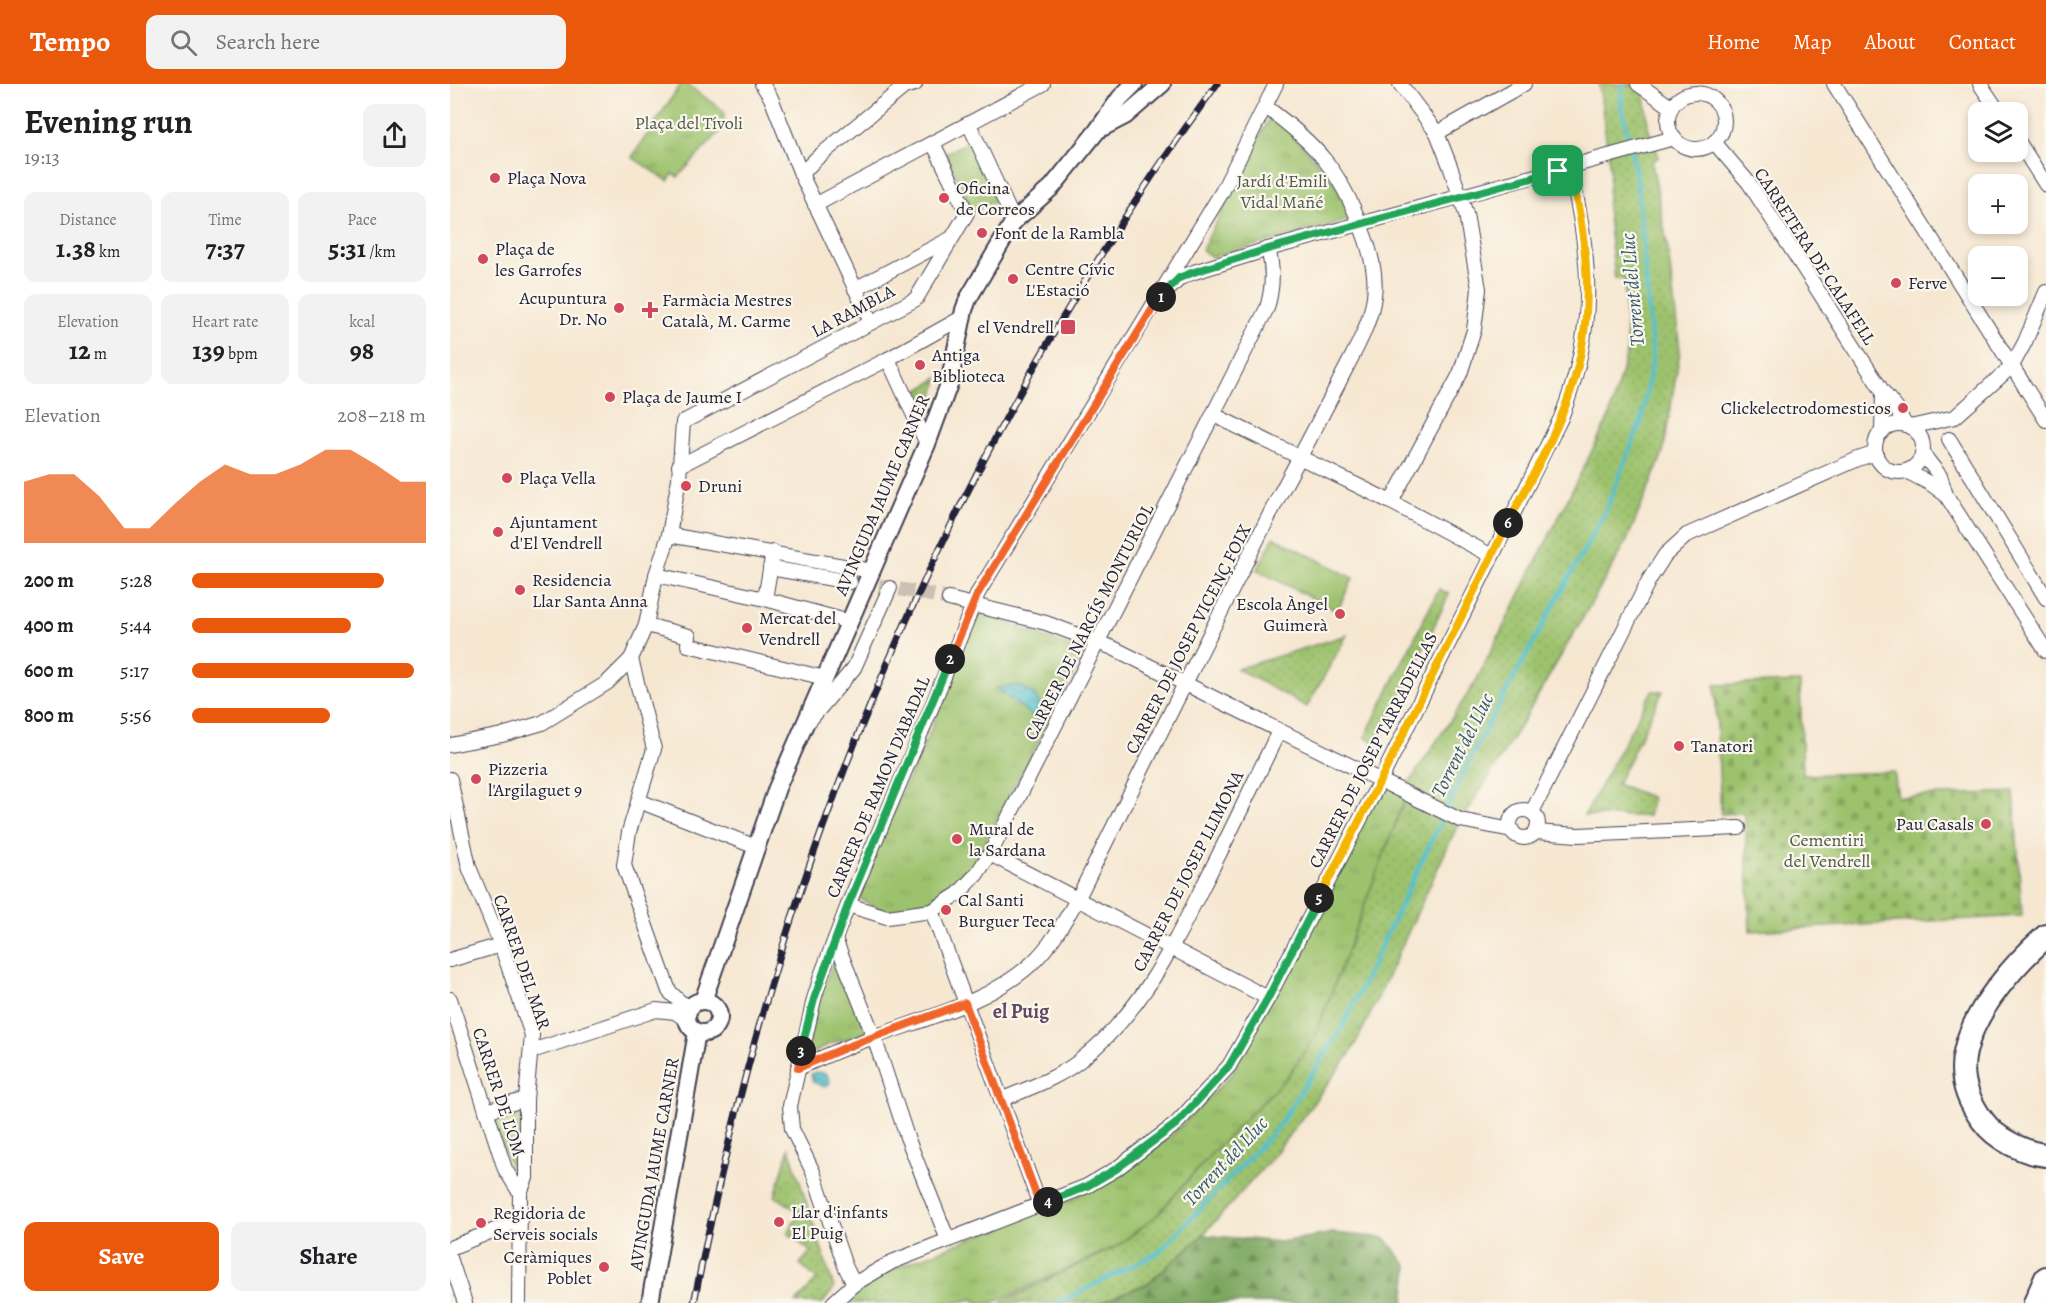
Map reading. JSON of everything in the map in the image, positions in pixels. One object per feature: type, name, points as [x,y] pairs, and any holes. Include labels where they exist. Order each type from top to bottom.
[{"type":"highway","points":[[2046,936],[2031,949],[1989,1000],[1974,1026],[1964,1052],[1964,1071],[1965,1086],[1972,1106],[1986,1126],[2004,1140],[2022,1149],[2046,1155]]},
{"type":"highway","points":[[2035,1303],[2046,1278]]},
{"type":"street","points":[[762,84],[771,98],[801,174],[871,322]]},
{"type":"street","points":[[815,205],[1043,84]]},
{"type":"street","name":"AVINGUDA JAUME CARNER","points":[[650,1303],[695,1015],[777,788],[927,444],[951,375],[968,299],[1014,221],[1052,187],[1097,131],[1119,91],[1134,84]]},
{"type":"street","points":[[1132,110],[1141,84]]},
{"type":"street","points":[[1097,131],[1132,110],[1162,84]]},
{"type":"street","name":"CARRER DE RAMON D'ABADAL","points":[[854,1284],[845,1266],[813,1172],[792,1129],[790,1106],[814,999],[835,939],[972,604],[1222,192],[1276,84]]},
{"type":"street","points":[[1391,502],[1460,374],[1474,330],[1479,289],[1472,239],[1461,197],[1437,133],[1400,84]]},
{"type":"street","points":[[1437,133],[1524,84]]},
{"type":"street","points":[[1834,84],[2046,420]]},
{"type":"street","points":[[1980,84],[1992,102]]},
{"type":"street","points":[[801,174],[817,158],[907,85]]},
{"type":"street","points":[[1640,85],[1671,107]]},
{"type":"street","points":[[1687,89],[1712,99],[1722,112],[1723,128],[1714,142],[1707,147],[1689,148],[1680,144],[1668,126],[1671,107],[1687,89]]},
{"type":"street","name":"CARRER DE JOSEP VICENÇ FOIX","points":[[798,1068],[997,990],[1030,965],[1056,936],[1078,898],[1365,331],[1374,295],[1374,269],[1353,204],[1339,178],[1323,156],[1294,128],[1266,107]]},
{"type":"street","points":[[969,124],[1014,221]]},
{"type":"street","points":[[1153,308],[1179,278],[1219,264],[1674,138]]},
{"type":"street","name":"CARRETERA DE CALAFELL","points":[[1714,142],[1749,183],[1882,392],[1897,409],[1907,426]]},
{"type":"street","name":"LA RAMBLA","points":[[679,466],[683,422],[916,299],[967,213],[933,143]]},
{"type":"street","points":[[2028,157],[2046,185]]},
{"type":"street","name":"CARRER DE JOSEP TARRADELLAS","points":[[834,1303],[854,1284],[892,1262],[1087,1186],[1116,1169],[1176,1124],[1229,1066],[1268,998],[1380,781],[1561,418],[1572,389],[1581,351],[1586,323],[1588,288],[1587,261],[1579,206],[1570,168]]},
{"type":"street","points":[[855,289],[952,238]]},
{"type":"street","name":"CARRER DE NARCÍS MONTURIOL","points":[[848,905],[887,917],[932,911],[958,894],[976,875],[990,854],[1267,308],[1272,292],[1273,276],[1268,249]]},
{"type":"street","points":[[1182,258],[1219,264]]},
{"type":"street","points":[[1906,471],[1915,466],[1923,450],[1948,439],[1955,417],[2012,366],[2046,292]]},
{"type":"street","points":[[450,745],[502,735],[542,723],[607,683],[631,659],[646,625],[656,575],[669,535],[679,466],[888,359],[963,317]]},
{"type":"street","points":[[888,359],[927,444]]},
{"type":"street","points":[[1882,392],[1882,432]]},
{"type":"street","points":[[1214,415],[1391,502],[1492,556]]},
{"type":"street","points":[[1946,495],[1906,471],[1887,469],[1876,453],[1878,438],[1882,432],[1892,426],[1907,426],[1955,417]]},
{"type":"street","points":[[1907,426],[1920,437],[1923,450],[1940,476],[1946,495],[2046,651]]},
{"type":"street","points":[[1948,439],[2046,598]]},
{"type":"street","points":[[1532,812],[1649,580],[1665,555],[1687,535],[1876,453]]},
{"type":"street","points":[[669,535],[872,571]]},
{"type":"street","points":[[765,599],[773,552]]},
{"type":"street","points":[[770,568],[850,582]]},
{"type":"street","points":[[656,575],[765,599],[850,622]]},
{"type":"street","points":[[805,724],[854,668],[890,588]]},
{"type":"street","points":[[949,599],[1046,624],[1098,642],[1460,820],[1512,830]]},
{"type":"street","points":[[646,625],[689,636],[688,645],[825,678]]},
{"type":"street","points":[[631,659],[654,749],[629,832],[624,865],[669,991],[695,1015]]},
{"type":"street","name":"CARRER DE JOSEP LLIMONA","points":[[1001,1100],[1077,1063],[1111,1034],[1140,1000],[1172,948],[1279,731]]},
{"type":"street","name":"CARRER DEL MAR","points":[[450,779],[469,867],[501,945],[530,1028],[532,1052],[526,1099],[526,1178],[520,1194],[519,1303]]},
{"type":"street","points":[[639,801],[756,847]]},
{"type":"street","points":[[1523,810],[1532,812],[1538,824],[1536,832],[1528,838],[1518,837],[1512,830],[1511,821],[1515,814],[1523,810]]},
{"type":"street","points":[[1536,832],[1578,835],[1739,828]]},
{"type":"street","points":[[990,854],[1268,998]]},
{"type":"street","points":[[932,911],[1040,1205]]},
{"type":"street","points":[[835,939],[874,1037],[908,1137],[948,1240]]},
{"type":"street","points":[[450,960],[501,945]]},
{"type":"street","points":[[532,1052],[656,1010],[660,1008],[669,991]]},
{"type":"street","name":"CARRER DE L'OM","points":[[450,999],[505,1169],[520,1194]]},
{"type":"street","points":[[656,1010],[695,1015]]},
{"type":"street","points":[[486,1111],[526,1099]]},
{"type":"street","points":[[450,1248],[520,1220]]},
{"type":"street","points":[[450,1258],[465,1303]]},
{"type":"green space","name":"Plaça del Tívoli","points":[[681,84],[686,84],[724,111],[723,128],[678,177],[673,174],[668,181],[632,157]]},
{"type":"green space","points":[[1599,84],[1644,84],[1648,127],[1659,157],[1652,162],[1668,250],[1680,351],[1663,453],[1626,543],[1522,723],[1454,833],[1350,1054],[1271,1159],[1203,1235],[1148,1283],[1100,1303],[1000,1303],[1117,1246],[1156,1216],[1210,1155],[1360,891],[1409,783],[1475,683],[1609,417],[1627,352],[1624,279],[1615,279],[1607,208],[1610,170]]},
{"type":"green space","name":"Jardí d'Emili Vidal Mañé","points":[[1270,117],[1291,131],[1334,183],[1352,219],[1212,257],[1202,250]]},
{"type":"green space","points":[[970,141],[998,200],[973,211],[945,153]]},
{"type":"green space","points":[[938,378],[935,392],[923,416],[911,395]]},
{"type":"green space","points":[[1274,537],[1353,578],[1337,611],[1257,570]]},
{"type":"green space","points":[[1439,589],[1449,594],[1378,745],[1365,737]]},
{"type":"green space","points":[[973,609],[1085,653],[962,886],[926,908],[886,912],[854,896],[932,727]]},
{"type":"green space","points":[[1347,635],[1307,707],[1237,669]]},
{"type":"green space","name":"Cementiri del Vendrell","points":[[1800,682],[1803,775],[1894,772],[1898,797],[2014,792],[2022,916],[1750,931],[1745,813],[1721,814],[1715,685]]},
{"type":"green space","points":[[1652,691],[1663,691],[1617,784],[1651,797],[1648,816],[1584,816]]},
{"type":"green space","points":[[1380,781],[1407,793],[1315,1036],[1287,1077],[1210,1155],[1156,1216],[1117,1246],[993,1303],[977,1303],[974,1299],[952,1303],[850,1303],[848,1296],[893,1269],[1074,1198],[1166,1141],[1231,1075]]},
{"type":"green space","points":[[836,955],[867,1032],[827,1045],[806,1058],[815,1007]]},
{"type":"green space","points":[[521,1101],[520,1166],[512,1170],[489,1110]]},
{"type":"green space","points":[[789,1148],[834,1288],[823,1303],[796,1303],[817,1279],[800,1264],[811,1252],[788,1233],[799,1212],[775,1196]]},
{"type":"green space","points":[[1333,1233],[1385,1238],[1408,1267],[1404,1303],[1100,1303],[1148,1283],[1203,1235],[1281,1242]]},
{"type":"water","points":[[1016,685],[1029,691],[1037,699],[1042,710],[1042,724],[997,688]]},
{"type":"water","points":[[816,1072],[826,1074],[830,1081],[829,1084],[824,1087],[813,1082],[811,1074]]},
{"type":"waterway","name":"Torrent del Lluc","points":[[1058,1303],[1159,1252],[1278,1127],[1344,1024],[1477,745],[1605,512],[1641,422],[1653,357],[1637,179],[1621,103],[1623,84]]},
{"type":"tunnel","points":[[858,583],[949,599]]},
{"type":"railway","points":[[694,1303],[728,1148],[768,994],[800,893],[838,786],[881,680],[927,575],[977,472],[1032,372],[1090,273],[1151,177],[1217,84]]},
{"type":"place","name":"Plaça Nova","points":[[495,178]]},
{"type":"place","name":"Oficina de Correos","points":[[944,198]]},
{"type":"place","name":"Font de la Rambla","points":[[982,233]]},
{"type":"place","name":"Plaça de les Garrofes","points":[[483,259]]},
{"type":"place","name":"Centre Cívic L'Estació","points":[[1013,279]]},
{"type":"place","name":"Ferve","points":[[1896,283]]},
{"type":"place","name":"Acupuntura Dr. No","points":[[619,308]]},
{"type":"place","name":"Farmàcia Mestres Català, M. Carme","points":[[650,310]]},
{"type":"place","name":"el Vendrell","points":[[1068,327]]},
{"type":"place","name":"Antiga Biblioteca","points":[[920,365]]},
{"type":"place","name":"Plaça de Jaume I","points":[[610,397]]},
{"type":"place","name":"Clickelectrodomesticos","points":[[1903,408]]},
{"type":"place","name":"Plaça Vella","points":[[507,478]]},
{"type":"place","name":"Druni","points":[[686,486]]},
{"type":"place","name":"Ajuntament d'El Vendrell","points":[[498,532]]},
{"type":"place","name":"Residencia Llar Santa Anna","points":[[520,590]]},
{"type":"place","name":"Escola Àngel Guimerà","points":[[1340,614]]},
{"type":"place","name":"Mercat del Vendrell","points":[[747,628]]},
{"type":"place","name":"Tanatori","points":[[1679,746]]},
{"type":"place","name":"Pizzeria l'Argilaguet 9","points":[[476,779]]},
{"type":"place","name":"Pau Casals","points":[[1986,824]]},
{"type":"place","name":"Mural de la Sardana","points":[[957,839]]},
{"type":"place","name":"Cal Santi Burguer Teca","points":[[946,910]]},
{"type":"place","name":"Llar d'infants El Puig","points":[[779,1222]]},
{"type":"place","name":"Regidoria de Serveis socials","points":[[481,1223]]},
{"type":"place","name":"Ceràmiques Poblet","points":[[604,1267]]},
{"type":"district","name":"el Puig","points":[[1021,1011]]},
{"type":"route","points":[[1570,168],[1579,206],[1587,261],[1586,323],[1572,389],[1561,418],[1380,781],[1268,998],[1229,1066],[1176,1124],[1116,1169],[1087,1186],[1040,1205],[965,1003],[798,1068],[822,973],[972,604],[1153,308],[1179,278],[1194,272],[1268,249],[1558,171],[1570,168]]}]
